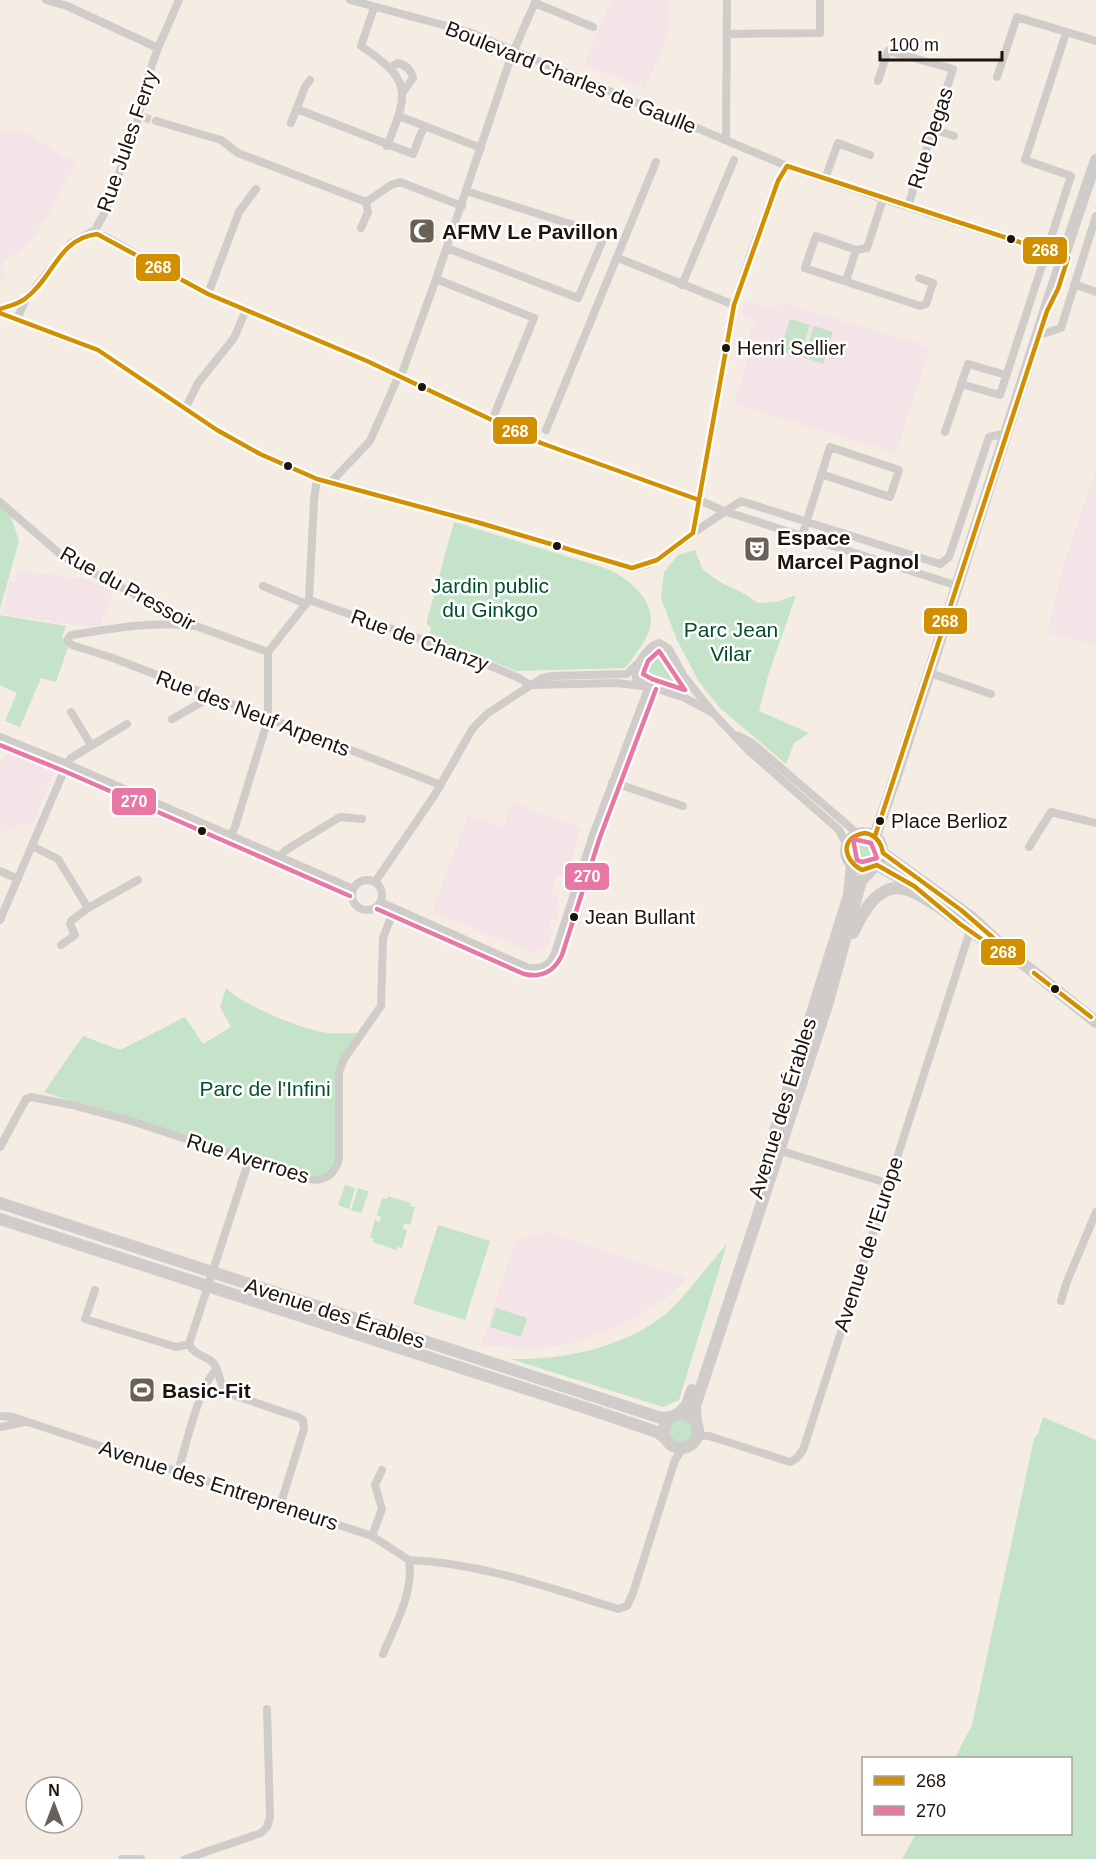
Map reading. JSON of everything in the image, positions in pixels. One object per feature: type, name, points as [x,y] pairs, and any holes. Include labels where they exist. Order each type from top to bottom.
[{"type":"main road","points":[[874,836],[930,673],[1047,311],[1058,289],[1065,257],[1096,160]]},
{"type":"main road","points":[[883,853],[875,866],[862,870],[852,865],[846,854],[851,838],[858,834],[869,833],[874,836],[881,843],[883,853],[970,916],[1016,958],[1095,1020]]},
{"type":"main road","name":"Avenue des Érables","points":[[0,1203],[547,1382],[661,1418],[674,1416],[687,1405],[849,896],[852,865]]},
{"type":"main road","points":[[875,866],[914,886],[993,948],[1016,958]]},
{"type":"main road","name":"Avenue des Érables","points":[[828,1002],[861,881],[875,866]]},
{"type":"main road","name":"Avenue des Érables","points":[[696,1422],[695,1406],[778,1150],[853,930],[876,896],[886,889],[909,890],[938,906]]},
{"type":"main road","points":[[0,1211],[29,1213]]},
{"type":"main road","name":"Avenue des Érables","points":[[0,1220],[595,1411],[657,1432],[665,1438]]},
{"type":"main road","points":[[688,1415],[696,1422],[698,1436],[692,1445],[682,1449],[672,1446],[665,1438],[664,1427],[674,1416],[688,1415]]},
{"type":"street","points":[[46,0],[67,6],[158,48]]},
{"type":"street","name":"Rue Jules Ferry","points":[[17,319],[26,299],[71,243],[95,230],[104,214],[140,117],[144,92],[158,48],[179,0]]},
{"type":"street","name":"Boulevard Charles de Gaulle","points":[[350,0],[469,32],[787,166],[1065,257]]},
{"type":"street","points":[[726,140],[728,0]]},
{"type":"street","points":[[727,34],[820,33],[820,0]]},
{"type":"street","points":[[331,482],[369,441],[400,376],[462,206],[514,51],[535,2],[593,27]]},
{"type":"street","points":[[374,8],[361,46],[390,68],[403,92],[403,107],[387,146]]},
{"type":"street","points":[[997,77],[1017,17],[1096,41]]},
{"type":"street","points":[[961,384],[1000,395],[1071,176],[1025,160],[1066,33]]},
{"type":"street","name":"Rue Degas","points":[[879,81],[888,51],[953,69],[908,206]]},
{"type":"street","points":[[390,68],[398,63],[404,64],[411,72],[413,78],[403,92]]},
{"type":"street","points":[[291,123],[310,80]]},
{"type":"street","points":[[297,109],[387,146],[413,154],[424,126]]},
{"type":"street","points":[[399,116],[481,147]]},
{"type":"street","points":[[156,121],[221,140],[238,153],[366,202]]},
{"type":"street","points":[[933,129],[954,136]]},
{"type":"street","points":[[825,179],[838,143],[870,155]]},
{"type":"street","points":[[682,285],[734,160]]},
{"type":"street","points":[[546,430],[656,162]]},
{"type":"street","points":[[693,533],[734,305],[778,182],[787,166]]},
{"type":"street","points":[[366,202],[400,182],[462,206]]},
{"type":"street","points":[[208,294],[239,212],[256,189]]},
{"type":"street","points":[[447,248],[578,298],[605,235],[466,191]]},
{"type":"street","points":[[883,199],[867,248],[856,250],[816,236],[805,268],[920,306],[926,304],[933,284],[919,278]]},
{"type":"street","points":[[361,228],[368,212],[366,202]]},
{"type":"street","points":[[1039,335],[1061,328],[1096,216]]},
{"type":"street","points":[[88,234],[104,236],[208,294],[400,376],[541,443],[724,511],[958,586]]},
{"type":"street","points":[[846,281],[856,250]]},
{"type":"street","points":[[618,258],[734,305]]},
{"type":"street","points":[[436,279],[534,318],[492,420]]},
{"type":"street","points":[[1074,284],[1096,292]]},
{"type":"street","points":[[0,311],[26,299]]},
{"type":"street","points":[[186,409],[198,383],[234,338],[246,310]]},
{"type":"street","points":[[0,311],[99,350],[217,430],[260,454],[318,479],[632,568],[645,566],[658,560],[741,501],[807,520],[940,564],[949,557],[989,437],[1007,433]]},
{"type":"street","points":[[945,432],[968,364],[1006,375]]},
{"type":"street","points":[[802,537],[821,474],[830,447],[899,470],[890,496],[821,474]]},
{"type":"street","points":[[231,835],[236,827],[268,719],[268,652],[308,602],[314,500],[318,479]]},
{"type":"street","name":"Rue du Pressoir","points":[[0,502],[70,560],[196,626],[268,652]]},
{"type":"street","name":"Rue de Chanzy","points":[[263,586],[455,651],[519,678],[530,686]]},
{"type":"street","name":"Rue des Neuf Arpents","points":[[196,626],[174,623],[147,624],[71,635],[68,639],[72,645],[113,658],[441,785]]},
{"type":"street","points":[[375,882],[441,785],[473,728],[480,720],[542,678],[627,674],[656,644],[666,646],[683,675],[713,713],[749,751],[839,830],[847,845]]},
{"type":"street","points":[[639,663],[635,675],[639,681],[685,698],[713,713]]},
{"type":"street","points":[[930,673],[991,694]]},
{"type":"street","points":[[530,686],[616,683],[649,686]]},
{"type":"street","points":[[380,902],[526,967],[546,966],[555,953],[585,856],[649,686]]},
{"type":"street","points":[[172,719],[211,697]]},
{"type":"street","points":[[71,712],[91,745]]},
{"type":"street","points":[[0,920],[67,764],[91,745],[127,724]]},
{"type":"street","points":[[733,733],[752,743],[858,834]]},
{"type":"street","points":[[0,737],[353,889]]},
{"type":"street","points":[[612,782],[683,806]]},
{"type":"street","points":[[1029,848],[1051,812],[1096,823]]},
{"type":"street","points":[[279,857],[286,850],[340,817],[362,819]]},
{"type":"street","points":[[32,846],[58,859],[88,908]]},
{"type":"street","points":[[0,871],[18,879]]},
{"type":"street","points":[[61,945],[75,935],[71,921],[88,908],[138,880]]},
{"type":"street","points":[[363,880],[375,882],[382,893],[380,902],[373,908],[359,907],[353,899],[353,889],[363,880]]},
{"type":"street","name":"Rue Averroes","points":[[0,1147],[22,1105],[26,1099],[31,1097],[128,1120],[309,1179],[318,1180],[328,1176],[336,1168],[339,1149],[339,1072],[344,1059],[381,1006],[383,938],[394,909]]},
{"type":"street","name":"Avenue de l'Europe","points":[[698,1436],[709,1436],[790,1462],[797,1458],[803,1450],[969,931]]},
{"type":"street","points":[[778,1150],[887,1183]]},
{"type":"street","points":[[189,1344],[249,1160]]},
{"type":"street","points":[[1061,1300],[1096,1212]]},
{"type":"street","points":[[95,1290],[85,1319],[176,1347],[189,1344]]},
{"type":"street","points":[[189,1344],[195,1353],[211,1360],[217,1369],[222,1386],[233,1395],[303,1420],[303,1434],[280,1506]]},
{"type":"street","points":[[179,1473],[202,1394],[210,1375],[217,1369]]},
{"type":"street","name":"Avenue des Entrepreneurs","points":[[0,1416],[11,1416],[372,1536],[409,1560],[424,1560],[506,1574],[618,1610],[627,1606],[633,1593],[675,1460],[682,1449]]},
{"type":"street","name":"Avenue des Entrepreneurs","points":[[0,1427],[24,1422]]},
{"type":"street","points":[[372,1536],[382,1509],[375,1485],[382,1470]]},
{"type":"street","points":[[382,1654],[408,1590],[411,1572],[409,1560]]},
{"type":"street","points":[[185,1859],[261,1833],[267,1827],[270,1817],[267,1709]]},
{"type":"street","points":[[122,1859],[141,1859]]},
{"type":"shaded area","points":[[611,0],[669,0],[668,34],[645,89],[584,64]]},
{"type":"shaded area","points":[[14,130],[27,134],[77,162],[32,239],[0,266],[0,131],[13,134]]},
{"type":"shaded area","points":[[0,266],[6,278],[0,282]]},
{"type":"shaded area","points":[[746,301],[769,308],[770,305],[778,307],[780,302],[930,347],[896,453],[734,404],[751,349],[745,347],[755,319],[741,315]]},
{"type":"shaded area","points":[[1096,469],[1096,646],[1048,632],[1063,566]]},
{"type":"shaded area","points":[[17,570],[89,580],[113,592],[100,625],[67,624],[2,614],[10,581],[16,581]]},
{"type":"shaded area","points":[[7,753],[21,758],[22,755],[55,769],[32,825],[22,824],[0,833],[0,759],[4,760]]},
{"type":"shaded area","points":[[512,802],[581,828],[566,877],[557,875],[551,894],[559,897],[558,904],[560,905],[556,920],[552,919],[549,929],[553,930],[547,947],[535,953],[432,912],[468,815],[503,827]]},
{"type":"shaded area","points":[[541,1229],[687,1278],[662,1302],[610,1330],[570,1344],[533,1349],[481,1345],[515,1241],[540,1234]]},
{"type":"green space","points":[[790,319],[810,325],[800,357],[780,351]]},
{"type":"green space","points":[[814,326],[833,332],[823,364],[803,357]]},
{"type":"green space","points":[[0,502],[8,507],[19,541],[0,609]]},
{"type":"green space","name":"Jardin public du Ginkgo","points":[[454,522],[602,567],[629,582],[644,598],[651,617],[650,628],[645,639],[625,668],[516,671],[429,636],[431,627],[427,625],[427,620]]},
{"type":"green space","name":"Parc Jean Vilar","points":[[695,550],[703,570],[758,603],[776,602],[796,595],[768,676],[759,711],[809,733],[794,743],[786,764],[720,708],[699,682],[677,640],[661,598],[664,572],[678,555]]},
{"type":"green space","points":[[0,615],[66,626],[62,637],[68,647],[56,682],[41,678],[20,727],[5,721],[17,693],[0,685]]},
{"type":"green space","points":[[656,651],[665,653],[680,678],[679,689],[671,689],[641,676],[641,668]]},
{"type":"green space","points":[[864,840],[872,843],[875,851],[872,859],[864,862],[856,859],[853,851],[856,843]]},
{"type":"green space","name":"Parc de l'Infini","points":[[226,988],[246,1002],[274,1016],[304,1027],[328,1033],[357,1033],[337,1065],[335,1083],[337,1151],[330,1170],[326,1173],[311,1178],[44,1092],[83,1036],[120,1050],[185,1017],[203,1044],[231,1027],[220,1007]]},
{"type":"green space","points":[[345,1185],[355,1188],[349,1209],[338,1205]]},
{"type":"green space","points":[[358,1188],[369,1192],[361,1213],[351,1210]]},
{"type":"green space","points":[[388,1196],[411,1203],[410,1206],[415,1207],[410,1225],[404,1223],[403,1229],[407,1230],[402,1248],[397,1247],[396,1250],[373,1242],[374,1239],[370,1238],[375,1220],[380,1222],[381,1217],[377,1215],[382,1198],[387,1199]]},
{"type":"green space","points":[[438,1225],[490,1241],[465,1320],[413,1304]]},
{"type":"green space","points":[[727,1244],[679,1400],[663,1407],[511,1359],[573,1354],[593,1350],[632,1335],[672,1309]]},
{"type":"green space","points":[[496,1308],[527,1318],[521,1337],[490,1327]]},
{"type":"green space","points":[[1043,1417],[1096,1440],[1096,1859],[902,1859],[915,1835],[1072,1835],[1072,1757],[956,1757],[972,1725],[1034,1439],[1038,1434]]},
{"type":"green space","points":[[681,1419],[690,1422],[693,1431],[690,1440],[681,1443],[672,1440],[669,1431],[672,1422]]},
{"type":"tunnel","points":[[143,117],[156,121]]},
{"type":"transit line","name":"268","points":[[787,166],[1068,258],[1058,289],[1047,311],[875,836]]},
{"type":"transit line","name":"268","points":[[0,313],[98,350],[217,430],[260,454],[317,479],[480,523],[632,568],[657,560],[693,533],[734,305],[778,181],[787,166]]},
{"type":"transit line","name":"268","points":[[0,309],[26,298],[73,243],[97,234],[208,294],[367,361],[541,443],[699,500]]},
{"type":"transit line","name":"270","points":[[659,651],[685,690],[643,674],[648,661],[659,651]]},
{"type":"transit line","name":"270","points":[[377,909],[524,974],[536,975],[551,970],[562,955],[600,837],[656,689]]},
{"type":"transit line","name":"270","points":[[0,745],[350,896]]},
{"type":"transit line","name":"268","points":[[865,833],[877,840],[883,853],[961,910],[1020,961],[993,947],[960,924],[914,886],[877,865],[862,870],[856,866],[848,855],[848,844],[857,835],[865,833]]},
{"type":"transit line","name":"270","points":[[853,839],[871,843],[877,858],[862,862],[857,860],[853,839]]},
{"type":"transit line","name":"268","points":[[1034,973],[1091,1017]]},
{"type":"transit line","name":"268","points":[[1034,973],[1091,1017]]},
{"type":"place","name":"AFMV Le Pavillon","points":[[422,231]]},
{"type":"place","name":"Henri Sellier","points":[[726,348]]},
{"type":"place","name":"Espace Marcel Pagnol","points":[[757,549]]},
{"type":"place","name":"Place Berlioz","points":[[880,821]]},
{"type":"place","name":"Jean Bullant","points":[[574,917]]},
{"type":"place","name":"Basic-Fit","points":[[142,1390]]}]
